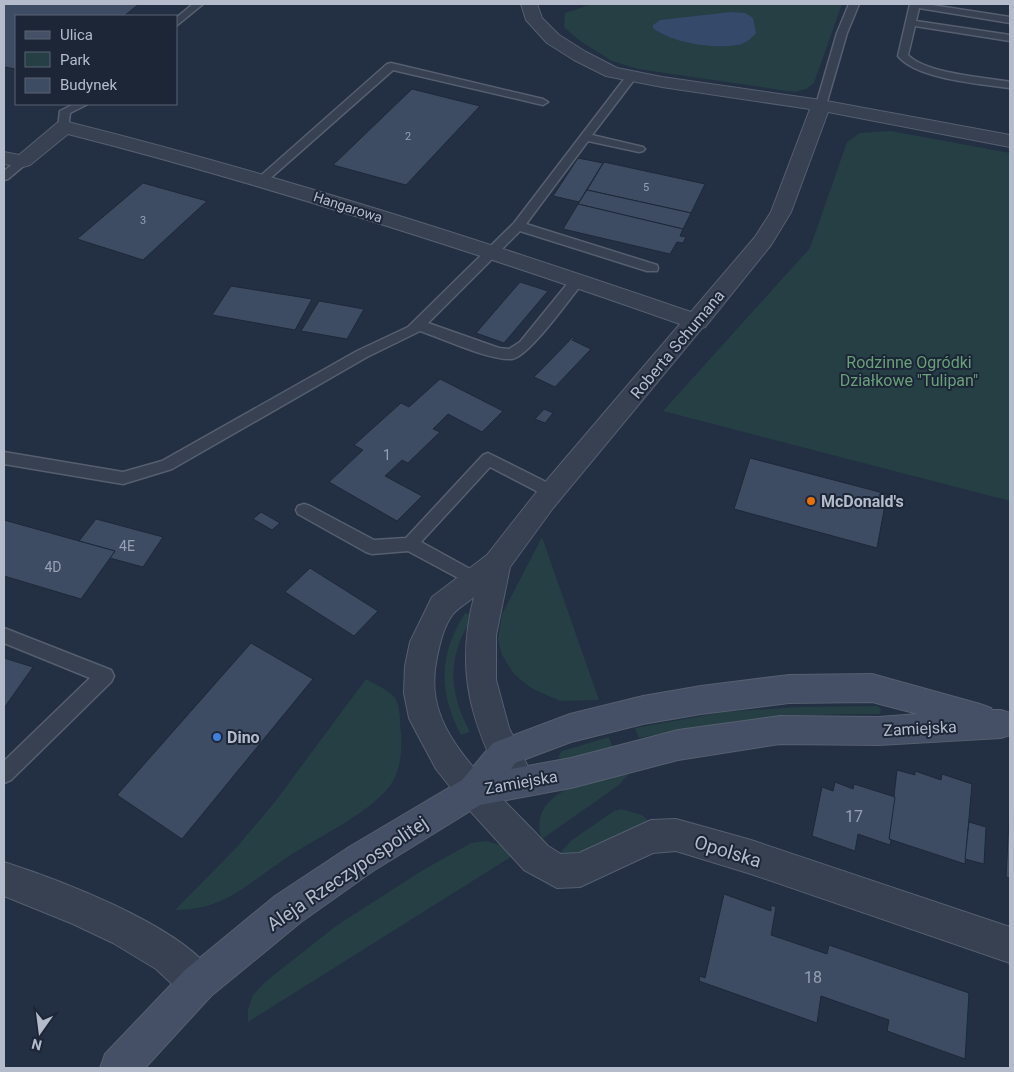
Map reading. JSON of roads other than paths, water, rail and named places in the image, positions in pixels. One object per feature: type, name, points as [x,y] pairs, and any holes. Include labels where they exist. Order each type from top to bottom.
[{"type":"street","points":[[529,4],[534,20],[553,39],[580,56],[612,72],[821,105],[1010,141]]},
{"type":"street","name":"Roberta Schumana","points":[[474,791],[447,758],[425,718],[419,693],[420,666],[425,642],[433,623],[442,606],[486,571],[764,240],[781,212],[821,105]]},
{"type":"street","points":[[4,158],[23,161],[64,127]]},
{"type":"street","name":"Hangarowa","points":[[64,127],[262,180],[492,252],[697,322]]},
{"type":"street","name":"Roberta Schumana","points":[[486,571],[480,643],[480,676],[483,696],[492,728],[521,782]]},
{"type":"street","name":"Zamiejska","points":[[474,791],[504,753],[570,728],[634,712],[701,700],[789,689],[872,688],[1006,725]]},
{"type":"street","name":"Zamiejska","points":[[474,791],[570,773],[678,746],[780,730],[879,731],[1006,725]]},
{"type":"street","name":"Opolska","points":[[474,791],[536,858],[557,871],[580,870],[651,837],[676,835],[751,858],[1010,945]]},
{"type":"street","name":"Aleja Rzeczypospolitej","points":[[119,1068],[198,983],[288,909],[361,859],[474,791]]},
{"type":"street","points":[[4,879],[73,906],[138,937],[166,954],[198,983]]},
{"type":"lane","points":[[178,21],[198,4]]},
{"type":"lane","name":"Roberta Schumana","points":[[821,105],[842,33],[854,4]]},
{"type":"lane","points":[[1010,20],[915,4],[903,56],[911,64],[927,71],[1010,85]]},
{"type":"lane","points":[[911,23],[1010,38]]},
{"type":"lane","points":[[262,180],[391,66],[543,102]]},
{"type":"lane","points":[[4,458],[123,478],[167,465],[362,354],[413,330],[518,226],[632,76]]},
{"type":"lane","points":[[64,127],[66,111],[81,105]]},
{"type":"lane","points":[[586,136],[639,149]]},
{"type":"lane","points":[[4,177],[23,161]]},
{"type":"lane","points":[[518,226],[652,268]]},
{"type":"lane","points":[[418,325],[498,353],[512,354],[525,345],[577,281]]},
{"type":"lane","points":[[410,544],[488,459],[552,492]]},
{"type":"lane","points":[[304,510],[372,547],[410,544],[486,571]]},
{"type":"lane","points":[[4,635],[105,676],[4,774]]},
{"type":"water","points":[[731,12],[745,13],[753,18],[756,33],[748,41],[727,46],[693,44],[671,38],[653,28],[653,25],[660,20]]},
{"type":"place","name":"McDonald's","points":[[811,501]]},
{"type":"place","name":"Dino","points":[[217,737]]},
{"type":"park label","name":"Rodzinne Ogródki Działkowe \"Tulipan\"","points":[[909,371]]}]
